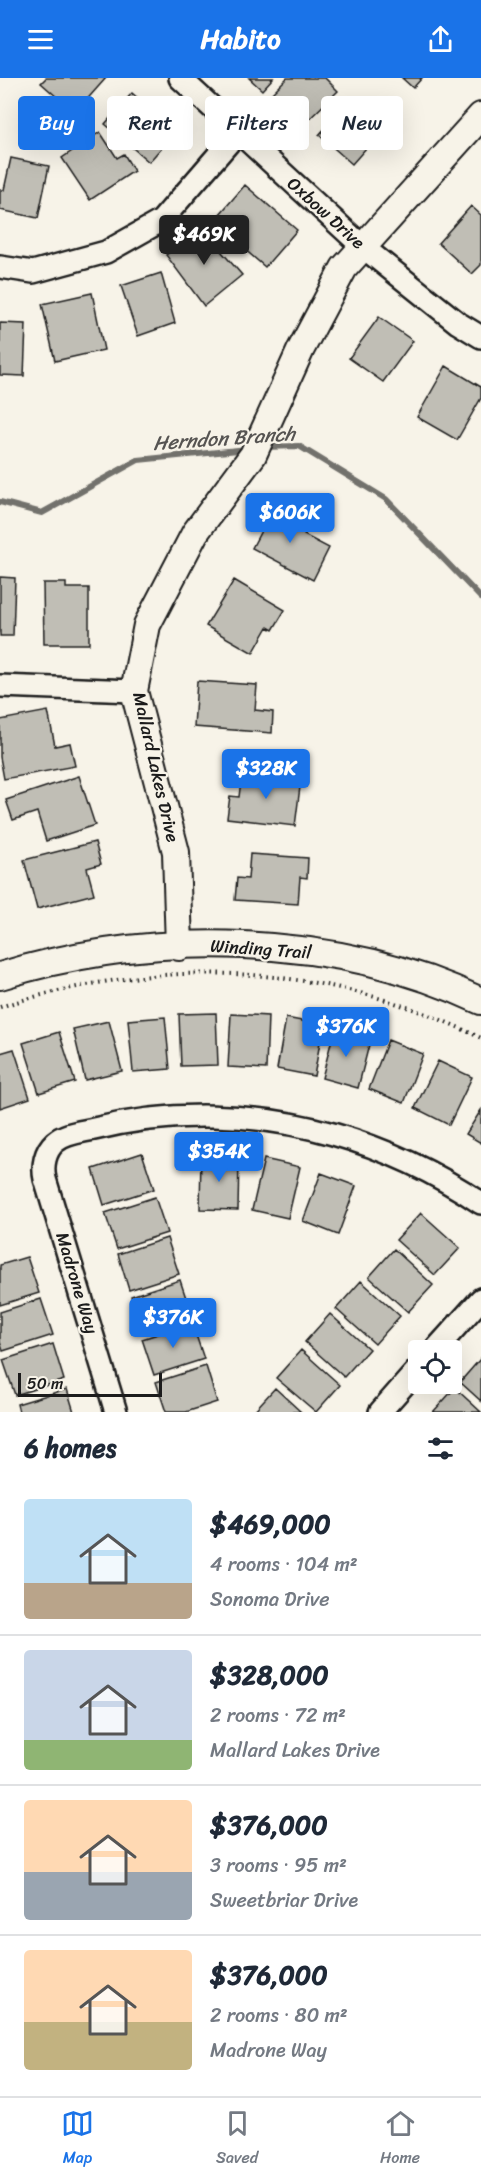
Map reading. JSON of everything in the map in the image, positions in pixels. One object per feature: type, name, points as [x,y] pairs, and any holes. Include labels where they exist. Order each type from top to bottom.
[{"type":"street","name":"Oxbow Drive","points":[[180,78],[205,101]]},
{"type":"street","name":"Mallard Lakes Drive","points":[[179,947],[176,852],[135,691],[147,625],[195,533],[253,455],[301,349],[344,268],[481,116]]},
{"type":"street","points":[[0,267],[33,272],[95,255],[161,221],[222,150]]},
{"type":"street","name":"Oxbow Drive","points":[[258,150],[363,247],[458,323],[481,337]]},
{"type":"street","points":[[0,686],[135,691]]},
{"type":"street","name":"Winding Trail","points":[[0,976],[40,963],[94,954],[151,946],[179,947],[218,944],[260,947],[372,962],[440,981],[481,1000]]},
{"type":"street","name":"Madrone Way","points":[[116,1412],[45,1179],[47,1154],[52,1145],[64,1136],[134,1121],[200,1116],[265,1120],[330,1133],[392,1154],[422,1168],[481,1203]]},
{"type":"street","points":[[444,1340],[481,1299]]},
{"type":"street","points":[[380,1412],[408,1380]]},
{"type":"path","points":[[0,1007],[97,982],[168,974],[248,974],[321,982],[372,994],[448,1022],[481,1038]]},
{"type":"building","points":[[46,78],[106,78],[90,96],[56,96],[41,83]]},
{"type":"building","points":[[249,78],[273,78],[262,90]]},
{"type":"building","points":[[287,78],[325,78],[338,91],[333,96],[321,96],[321,108],[309,119],[309,96],[270,95]]},
{"type":"building","points":[[402,78],[422,78],[413,88]]},
{"type":"building","points":[[100,132],[107,143],[107,150],[112,150],[117,158],[124,154],[134,171],[90,200],[62,158],[74,150],[95,150],[95,135]]},
{"type":"building","points":[[135,150],[159,150],[149,162]]},
{"type":"building","points":[[336,150],[364,150],[352,164]]},
{"type":"building","points":[[11,158],[49,166],[38,218],[0,210],[0,190],[4,190]]},
{"type":"building","points":[[245,185],[297,230],[265,267],[213,222]]},
{"type":"building","points":[[471,206],[481,215],[481,265],[472,274],[438,243]]},
{"type":"building","points":[[201,228],[242,275],[204,306],[166,255]]},
{"type":"building","points":[[161,273],[175,323],[138,336],[121,286]]},
{"type":"building","points":[[92,293],[104,350],[55,361],[42,304]]},
{"type":"building","points":[[379,317],[413,341],[383,382],[349,358]]},
{"type":"building","points":[[0,323],[26,324],[24,376],[0,375]]},
{"type":"building","points":[[446,366],[481,387],[481,398],[457,440],[417,417]]},
{"type":"building","points":[[273,508],[309,526],[304,535],[329,548],[313,580],[252,548]]},
{"type":"building","points":[[0,577],[15,578],[13,636],[0,636]]},
{"type":"building","points":[[234,580],[285,610],[273,630],[268,627],[253,653],[206,626]]},
{"type":"building","points":[[43,583],[66,583],[66,588],[89,588],[89,644],[44,644]]},
{"type":"building","points":[[197,681],[257,685],[255,710],[273,712],[272,733],[194,727]]},
{"type":"building","points":[[48,711],[55,746],[70,743],[75,766],[4,779],[0,757],[0,720]]},
{"type":"building","points":[[242,772],[301,779],[295,826],[227,818],[230,796],[239,797]]},
{"type":"building","points":[[79,776],[95,825],[46,841],[37,812],[13,820],[6,800]]},
{"type":"building","points":[[95,842],[101,864],[87,868],[94,894],[37,909],[24,860]]},
{"type":"building","points":[[250,854],[308,858],[307,878],[300,877],[298,904],[235,900],[237,878],[248,879]]},
{"type":"building","points":[[216,1013],[218,1065],[181,1066],[179,1014]]},
{"type":"building","points":[[231,1014],[268,1016],[266,1069],[228,1067]]},
{"type":"building","points":[[165,1017],[170,1069],[133,1072],[128,1020]]},
{"type":"building","points":[[286,1018],[323,1025],[314,1076],[277,1069]]},
{"type":"building","points":[[109,1021],[122,1071],[85,1080],[73,1029]]},
{"type":"building","points":[[335,1027],[371,1037],[358,1088],[322,1078]]},
{"type":"building","points":[[59,1032],[75,1082],[39,1093],[23,1043]]},
{"type":"building","points":[[388,1040],[423,1054],[404,1103],[369,1089]]},
{"type":"building","points":[[14,1049],[30,1098],[0,1108],[0,1053]]},
{"type":"building","points":[[438,1061],[472,1077],[449,1125],[415,1108]]},
{"type":"building","points":[[481,1110],[481,1143],[466,1134]]},
{"type":"building","points":[[142,1153],[154,1189],[104,1205],[93,1169]]},
{"type":"building","points":[[201,1156],[239,1157],[238,1210],[200,1209]]},
{"type":"building","points":[[264,1159],[300,1167],[288,1218],[252,1210]]},
{"type":"building","points":[[321,1173],[356,1186],[338,1235],[303,1221]]},
{"type":"building","points":[[155,1197],[167,1233],[117,1249],[105,1213]]},
{"type":"building","points":[[421,1213],[460,1248],[435,1275],[396,1240]]},
{"type":"building","points":[[167,1238],[179,1274],[129,1290],[118,1254]]},
{"type":"building","points":[[394,1249],[433,1285],[408,1312],[369,1277]]},
{"type":"building","points":[[27,1257],[39,1293],[0,1305],[0,1265]]},
{"type":"building","points":[[180,1280],[192,1316],[142,1332],[131,1296]]},
{"type":"building","points":[[361,1281],[400,1316],[375,1344],[336,1309]]},
{"type":"building","points":[[41,1299],[53,1335],[3,1351],[0,1342],[0,1312]]},
{"type":"building","points":[[330,1314],[369,1349],[344,1377],[305,1342]]},
{"type":"building","points":[[192,1323],[204,1359],[154,1375],[142,1339]]},
{"type":"building","points":[[53,1344],[64,1380],[15,1395],[3,1360]]},
{"type":"building","points":[[301,1350],[340,1385],[316,1412],[276,1378]]},
{"type":"building","points":[[481,1358],[481,1401],[462,1384],[462,1380]]},
{"type":"building","points":[[206,1366],[217,1402],[186,1412],[166,1412],[156,1382]]},
{"type":"building","points":[[275,1388],[301,1412],[253,1412]]},
{"type":"building","points":[[67,1389],[74,1412],[19,1412],[17,1404]]},
{"type":"building","points":[[450,1394],[462,1394],[481,1412],[433,1412]]},
{"type":"waterway","name":"Herndon Branch","points":[[264,447],[299,446],[386,499],[481,598]]},
{"type":"waterway","name":"Herndon Branch","points":[[0,502],[42,513],[138,460],[248,449]]}]
